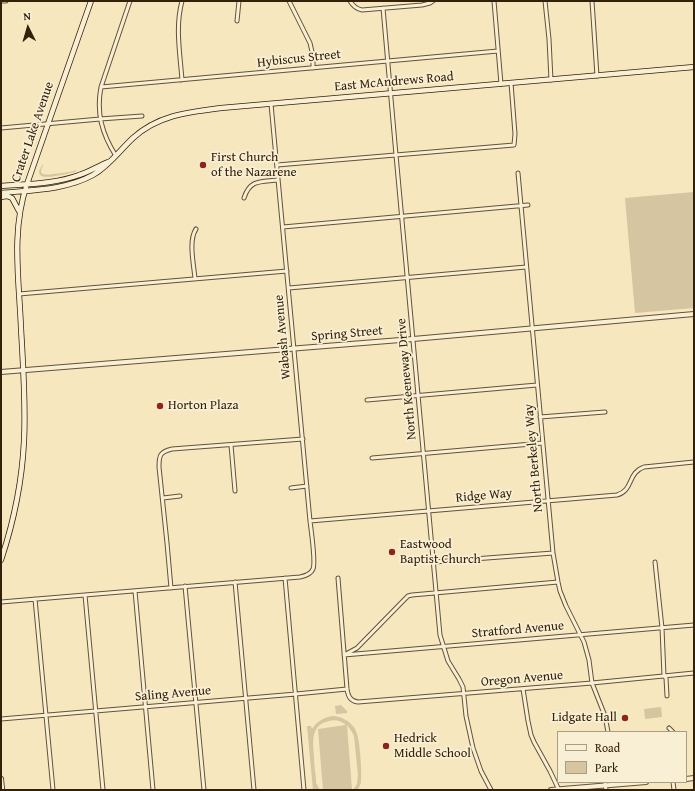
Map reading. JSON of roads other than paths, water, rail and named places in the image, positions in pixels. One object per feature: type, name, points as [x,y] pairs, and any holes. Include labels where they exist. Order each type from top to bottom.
[{"type":"main road","name":"Crater Lake Avenue","points":[[1,560],[14,516],[24,453],[25,423],[17,244],[20,212],[27,184],[91,1]]},
{"type":"main road","name":"East McAndrews Road","points":[[1,193],[45,189],[73,184],[103,169],[140,132],[166,118],[200,110],[694,67]]},
{"type":"main road","name":"East McAndrews Road","points":[[1,186],[53,181],[74,177],[91,171],[111,160]]},
{"type":"main road","points":[[1,197],[7,196],[12,198],[20,212]]},
{"type":"main road","points":[[1,779],[2,790]]},
{"type":"street","points":[[1,1],[6,1]]},
{"type":"street","points":[[116,156],[102,128],[99,102],[101,87],[130,1]]},
{"type":"street","points":[[182,1],[178,27],[182,80]]},
{"type":"street","points":[[237,21],[239,1]]},
{"type":"street","points":[[289,1],[310,43],[313,56],[313,68]]},
{"type":"street","points":[[350,1],[358,9],[362,10],[422,5],[433,1]]},
{"type":"street","points":[[494,1],[501,84]]},
{"type":"street","points":[[545,1],[551,80]]},
{"type":"street","points":[[592,1],[597,76]]},
{"type":"street","name":"North Keeneway Drive","points":[[383,8],[440,635],[448,661],[462,683],[472,748],[490,790]]},
{"type":"street","name":"Hybiscus Street","points":[[101,87],[498,51]]},
{"type":"street","points":[[277,165],[514,146],[515,134],[511,83]]},
{"type":"street","name":"Wabash Avenue","points":[[271,104],[313,557],[313,568],[310,573],[307,575],[285,578]]},
{"type":"street","points":[[1,128],[142,116]]},
{"type":"street","name":"North Berkeley Way","points":[[518,173],[553,553],[558,582],[566,606],[584,642],[589,660],[592,683],[605,716],[608,731]]},
{"type":"street","points":[[244,198],[246,192],[252,184],[278,180]]},
{"type":"street","points":[[283,227],[528,205]]},
{"type":"street","points":[[195,279],[192,237],[196,229]]},
{"type":"street","points":[[289,288],[526,267]]},
{"type":"street","points":[[19,294],[287,271]]},
{"type":"street","name":"Spring Street","points":[[1,372],[413,339],[694,314]]},
{"type":"street","points":[[367,400],[537,385]]},
{"type":"street","points":[[540,417],[605,412]]},
{"type":"street","points":[[171,588],[159,467],[161,454],[172,449],[303,439]]},
{"type":"street","points":[[372,458],[543,443]]},
{"type":"street","points":[[231,445],[235,491]]},
{"type":"street","name":"Ridge Way","points":[[310,521],[617,495],[625,491],[635,473],[640,468],[694,462]]},
{"type":"street","points":[[291,488],[307,486]]},
{"type":"street","points":[[163,498],[180,496]]},
{"type":"street","points":[[434,562],[553,553]]},
{"type":"street","points":[[655,562],[662,628],[664,676],[666,678],[667,696]]},
{"type":"street","points":[[1,602],[285,578],[304,790]]},
{"type":"street","points":[[338,578],[347,689]]},
{"type":"street","points":[[235,582],[254,790]]},
{"type":"street","points":[[344,655],[357,648],[408,596],[558,582]]},
{"type":"street","points":[[185,586],[204,790]]},
{"type":"street","points":[[135,591],[153,790]]},
{"type":"street","points":[[85,595],[103,790]]},
{"type":"street","points":[[35,599],[53,790]]},
{"type":"street","name":"Stratford Avenue","points":[[344,655],[694,625]]},
{"type":"street","name":"Oregon Avenue","points":[[347,689],[351,700],[358,702],[524,689],[694,673]]},
{"type":"street","name":"Saling Avenue","points":[[1,719],[347,689]]},
{"type":"street","points":[[524,689],[531,735],[559,790]]},
{"type":"street","points":[[551,790],[636,783]]},
{"type":"place","name":"First Church of the Nazarene","points":[[203,165]]},
{"type":"place","name":"Horton Plaza","points":[[160,406]]},
{"type":"place","name":"Eastwood Baptist Church","points":[[392,552]]},
{"type":"place","name":"Lidgate Hall","points":[[625,718]]},
{"type":"place","name":"Hedrick Middle School","points":[[386,746]]}]
